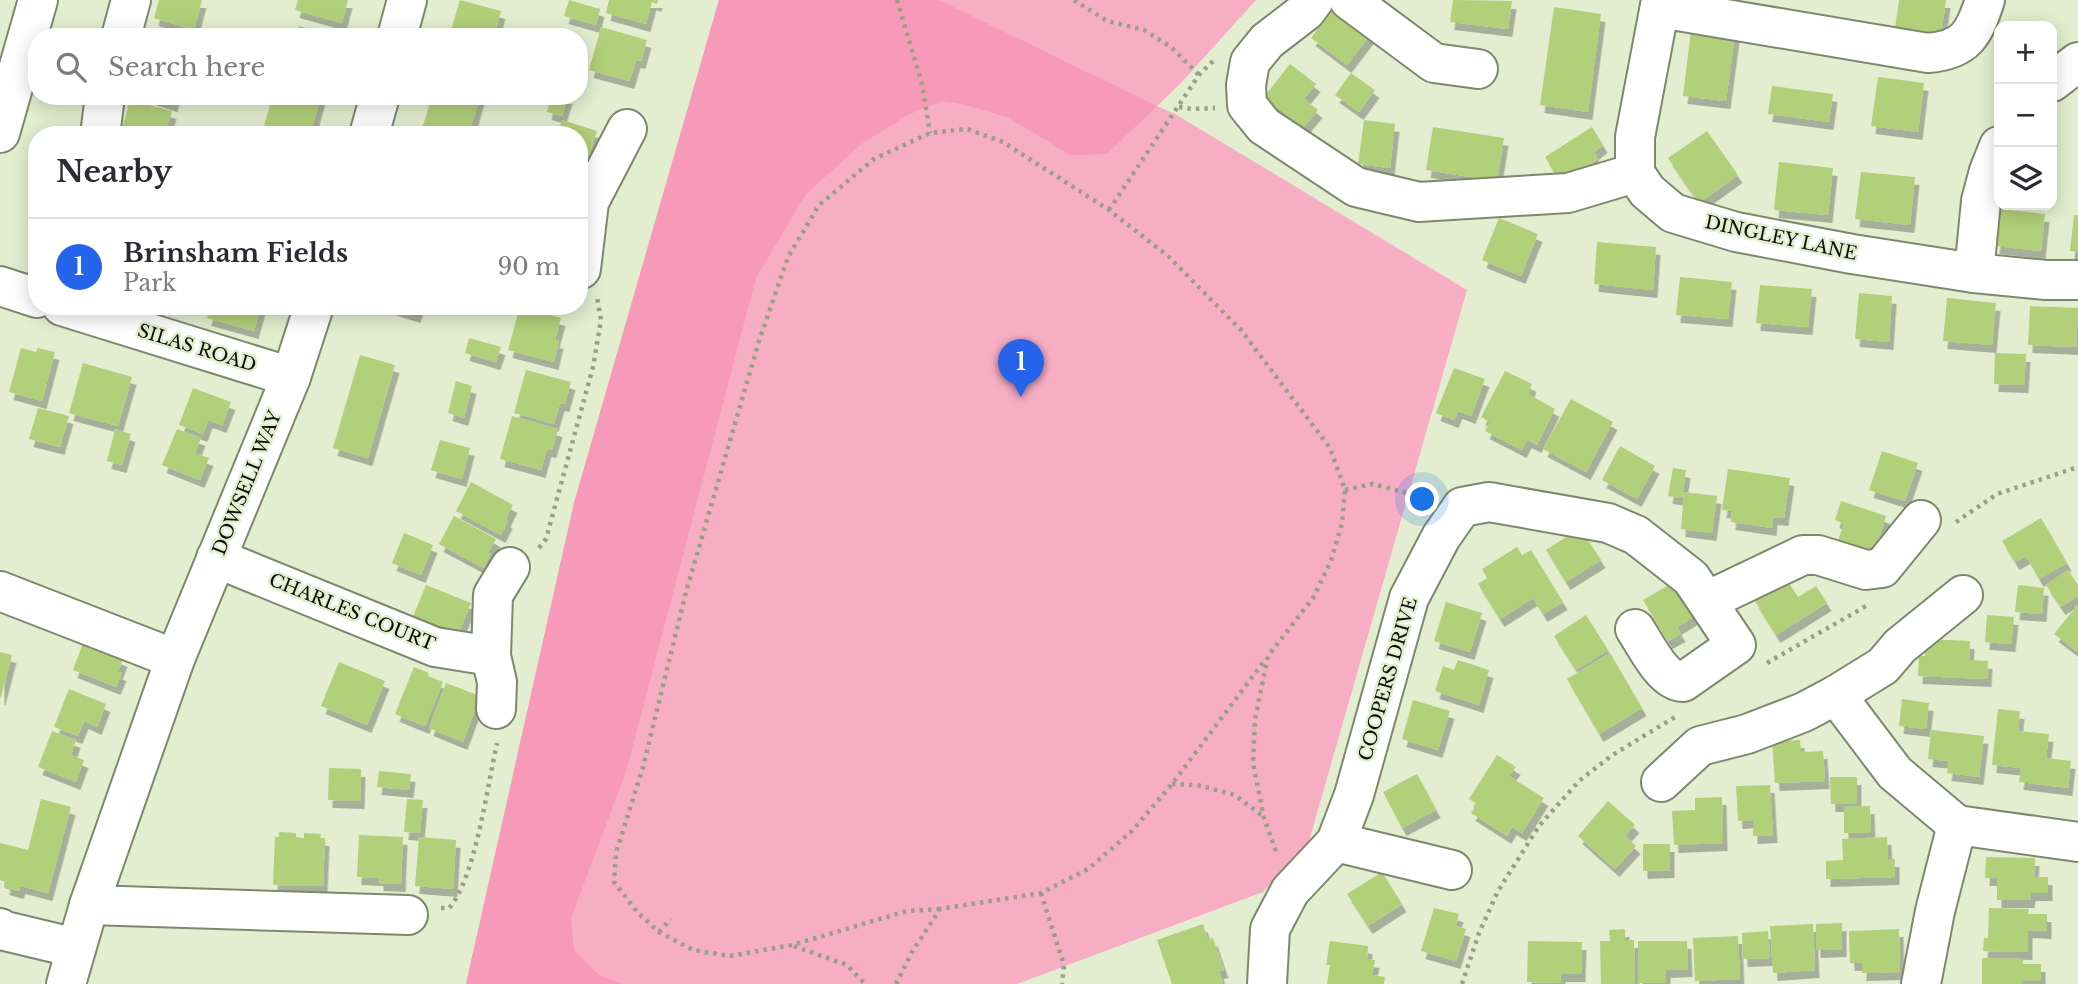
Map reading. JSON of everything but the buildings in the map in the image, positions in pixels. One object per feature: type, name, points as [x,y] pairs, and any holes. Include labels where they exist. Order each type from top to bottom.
[{"type":"street","points":[[123,28],[131,0]]},
{"type":"street","points":[[399,28],[407,0]]},
{"type":"street","points":[[1314,0],[1306,11],[1267,41],[1250,62],[1246,85],[1247,105],[1264,126],[1356,187],[1419,202],[1568,193],[1635,173],[1635,137],[1661,4],[1928,52],[1947,51],[1964,42],[1977,24],[1984,0]]},
{"type":"street","points":[[1349,0],[1434,63],[1478,69]]},
{"type":"street","points":[[0,133],[22,20]]},
{"type":"street","points":[[2057,78],[2078,62]]},
{"type":"street","points":[[101,126],[104,105]]},
{"type":"street","points":[[372,126],[377,105]]},
{"type":"street","points":[[588,194],[627,129]]},
{"type":"street","points":[[1974,273],[1981,201],[1999,147]]},
{"type":"street","name":"DINGLEY LANE","points":[[1635,173],[1647,191],[1673,213],[1736,232],[1974,273],[2078,280]]},
{"type":"street","name":"SILAS ROAD","points":[[0,286],[28,295]]},
{"type":"street","name":"SILAS ROAD","points":[[91,315],[291,377]]},
{"type":"street","name":"DOWSELL WAY","points":[[0,928],[71,966],[89,905],[175,659],[291,377],[311,315]]},
{"type":"street","points":[[1462,507],[1489,502],[1608,523],[1636,535],[1691,578],[1736,645],[1683,682],[1675,682],[1666,676],[1636,629]]},
{"type":"street","name":"COOPERS DRIVE","points":[[1267,984],[1270,929],[1290,891],[1336,842],[1354,794],[1409,598],[1441,537],[1462,507]]},
{"type":"street","points":[[1707,601],[1802,555],[1818,555],[1866,570],[1882,568],[1921,520]]},
{"type":"street","name":"CHARLES COURT","points":[[216,558],[435,647],[491,656]]},
{"type":"street","points":[[496,709],[498,682],[491,656],[493,595],[510,567]]},
{"type":"street","points":[[0,591],[175,659]]},
{"type":"street","points":[[1661,782],[1700,746],[1747,734],[1804,712],[1883,666],[1899,646],[1963,595]]},
{"type":"street","points":[[1836,695],[1895,773],[1958,825],[2078,842]]},
{"type":"street","points":[[1921,984],[1935,911],[1958,825]]},
{"type":"street","points":[[1336,842],[1452,870]]},
{"type":"street","points":[[89,905],[408,915]]},
{"type":"path","points":[[897,0],[922,83],[930,133]]},
{"type":"path","points":[[1074,0],[1107,21],[1144,30],[1171,47],[1199,75]]},
{"type":"path","points":[[1109,209],[1175,114]]},
{"type":"path","points":[[967,130],[1003,142],[1109,209],[1168,256],[1241,330],[1330,448],[1345,490],[1342,523],[1331,561],[1313,598],[1172,784],[1132,831],[1088,869],[1041,893],[940,909],[907,911],[792,945],[730,956],[693,950],[659,932],[638,913],[614,882],[616,853],[643,766],[686,592],[759,341],[788,257],[819,205],[874,159],[930,133],[967,130]]},
{"type":"path","points":[[510,567],[527,561],[546,539],[593,367],[601,320],[595,282],[588,276]]},
{"type":"path","points":[[1345,490],[1372,484],[1462,507]]},
{"type":"path","points":[[1268,656],[1255,719],[1253,763],[1264,817],[1290,891]]},
{"type":"path","points":[[408,915],[449,908],[460,892],[479,829],[501,721],[496,709]]},
{"type":"path","points":[[1462,984],[1479,933],[1498,891],[1539,825],[1579,781],[1611,756],[1678,716]]},
{"type":"path","points":[[1172,784],[1197,785],[1235,796],[1264,817]]},
{"type":"path","points":[[1041,893],[1063,965],[1062,984]]},
{"type":"path","points":[[897,984],[912,952],[940,909]]},
{"type":"path","points":[[659,932],[671,919]]},
{"type":"path","points":[[792,945],[847,965],[865,984]]},
{"type":"shaded area","points":[[719,0],[1256,0],[1157,106],[1175,114],[1467,290],[1309,841],[1263,892],[1017,984],[466,984],[574,503]]},
{"type":"shaded area","points":[[719,0],[939,0],[1157,106],[1107,154],[1070,155],[1009,118],[942,101],[910,114],[864,142],[806,194],[756,278],[626,772],[571,918],[574,950],[599,975],[621,984],[466,984],[574,503]]},
{"type":"place","name":"Brinsham Fields","points":[[1021,397]]}]
